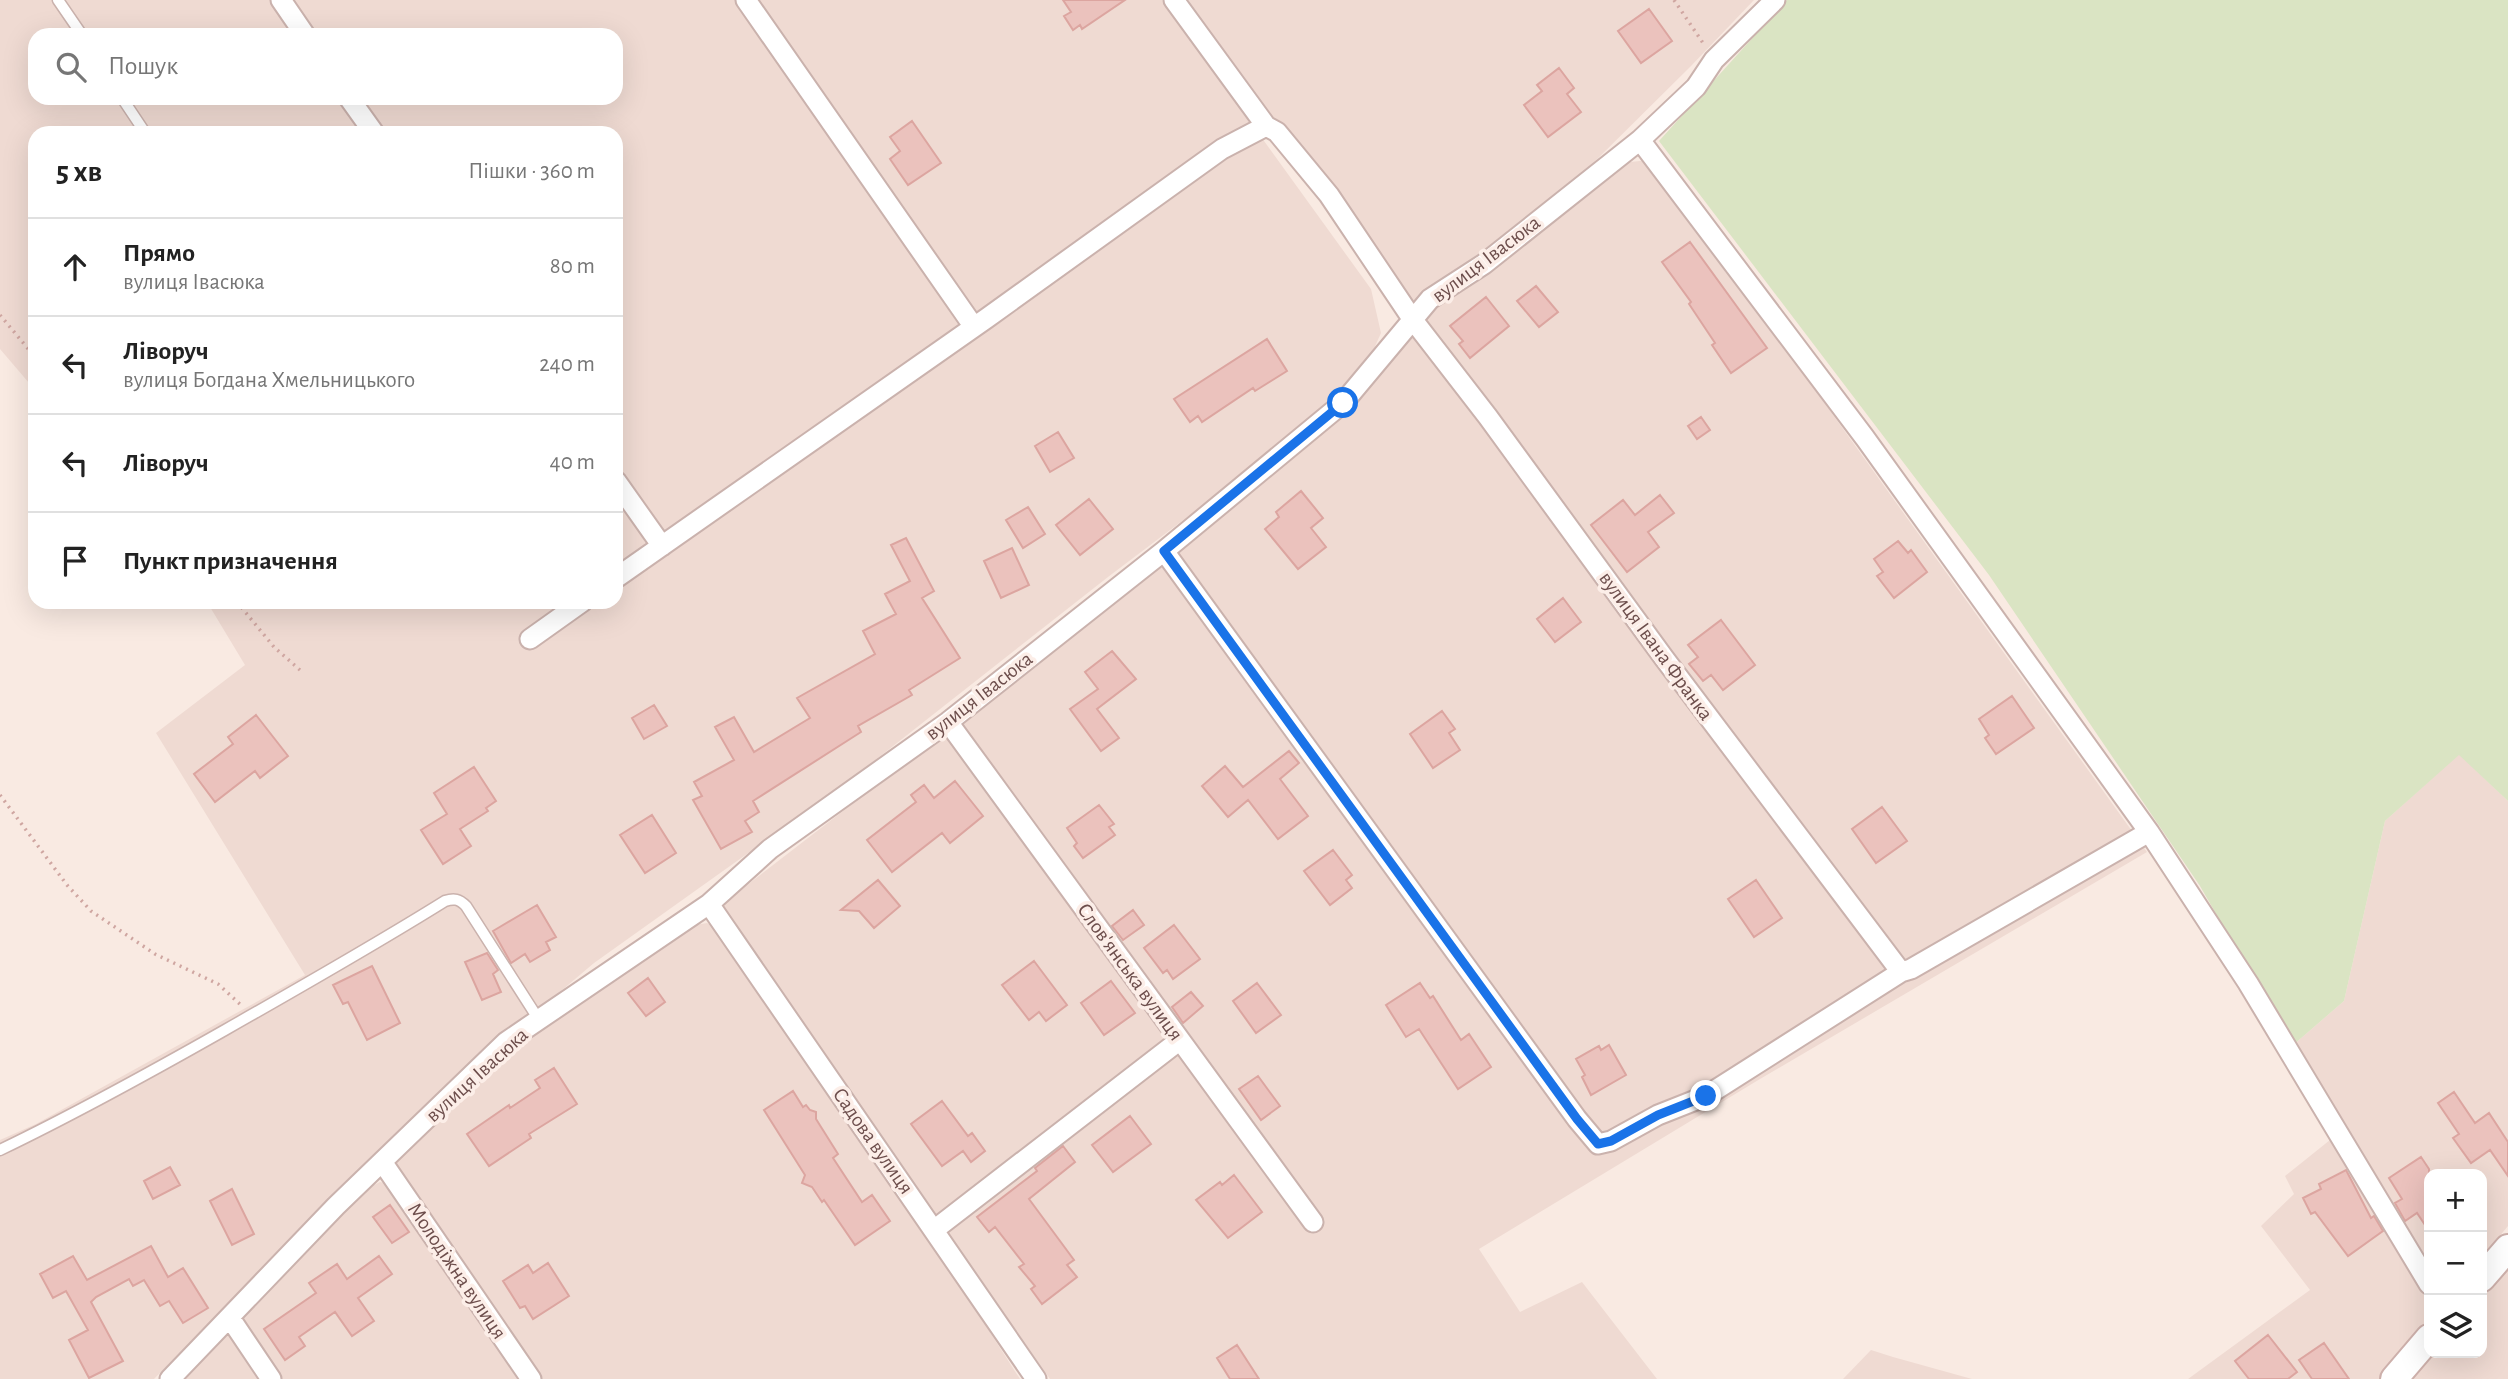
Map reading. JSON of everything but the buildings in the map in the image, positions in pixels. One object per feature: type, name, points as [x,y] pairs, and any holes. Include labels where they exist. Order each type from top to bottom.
[{"type":"street","points":[[281,0],[300,28]]},
{"type":"street","points":[[746,0],[974,327]]},
{"type":"street","name":"вулиця Івана Франка","points":[[1174,0],[1266,126],[1278,132],[1329,195],[1413,320],[1901,972]]},
{"type":"street","name":"вулиця Івасюка","points":[[170,1379],[336,1206],[506,1042],[709,904],[770,849],[947,722],[1164,551],[1343,403],[1430,299],[1484,264],[1640,141],[1696,87],[1714,60],[1775,0]]},
{"type":"street","points":[[354,105],[369,126]]},
{"type":"street","points":[[623,574],[1222,149],[1266,126]]},
{"type":"street","points":[[1640,141],[1866,438],[2149,832],[2248,983],[2424,1276]]},
{"type":"street","points":[[623,491],[662,546]]},
{"type":"street","points":[[1164,551],[1569,1108],[1598,1144],[1611,1141],[1658,1115],[1706,1096],[1901,972],[1911,970],[2149,832]]},
{"type":"street","points":[[530,639],[572,609]]},
{"type":"street","name":"Слов'янська вулиця","points":[[947,722],[1313,1222]]},
{"type":"street","name":"Садова вулиця","points":[[709,904],[1035,1379]]},
{"type":"street","points":[[934,1230],[1180,1040]]},
{"type":"street","name":"Молодіжна вулиця","points":[[383,1163],[531,1379]]},
{"type":"street","points":[[2487,1272],[2508,1248]]},
{"type":"street","points":[[230,1318],[271,1379]]},
{"type":"street","points":[[2394,1379],[2424,1344]]},
{"type":"lane","points":[[58,0],[77,28]]},
{"type":"lane","points":[[127,105],[141,126]]},
{"type":"lane","points":[[0,1150],[53,1125],[252,1015],[452,899],[466,906],[539,1020]]},
{"type":"path","points":[[1674,0],[1714,60]]},
{"type":"path","points":[[0,315],[28,349]]},
{"type":"path","points":[[243,609],[274,647],[300,670]]},
{"type":"path","points":[[0,795],[67,885],[91,911],[155,954],[218,984],[252,1015]]},
{"type":"shaded area","points":[[0,0],[1162,0],[1371,289],[1381,333],[1367,364],[1318,418],[1108,577],[841,787],[594,963],[419,1111],[154,1379],[0,1379],[0,1140],[36,1124],[305,975],[156,733],[245,665],[211,609],[623,609],[623,126],[28,126],[28,382],[0,349]]},
{"type":"shaded area","points":[[1178,0],[1754,0],[1574,182],[1399,314]]},
{"type":"shaded area","points":[[1650,160],[2147,852],[1760,1079],[1479,1249],[1520,1312],[1582,1282],[1657,1379],[1050,1379],[720,906],[1176,554],[1326,428],[1409,328],[1620,163]]},
{"type":"shaded area","points":[[2459,754],[2508,801],[2508,1226],[2487,1251],[2487,1169],[2424,1169],[2424,1265],[2292,1046],[2344,1001],[2385,821]]},
{"type":"shaded area","points":[[707,923],[716,928],[913,1212],[1020,1379],[536,1379],[390,1164],[515,1048],[690,926]]},
{"type":"shaded area","points":[[2330,1140],[2424,1292],[2424,1327],[2384,1379],[2188,1379],[2310,1290],[2261,1226],[2294,1194],[2285,1176]]},
{"type":"shaded area","points":[[380,1182],[393,1185],[526,1379],[179,1379],[368,1188]]},
{"type":"shaded area","points":[[2508,1262],[2508,1379],[2404,1379],[2424,1358],[2487,1358],[2487,1286]]},
{"type":"shaded area","points":[[1871,1350],[1893,1357],[1972,1379],[1843,1379]]},
{"type":"green space","points":[[1787,0],[2508,0],[2508,801],[2459,755],[2385,821],[2344,1001],[2292,1046],[2200,886],[1989,575],[1659,141]]},
{"type":"route","points":[[1343,403],[1164,551],[1577,1119],[1598,1144],[1611,1141],[1658,1115],[1706,1096]]}]
